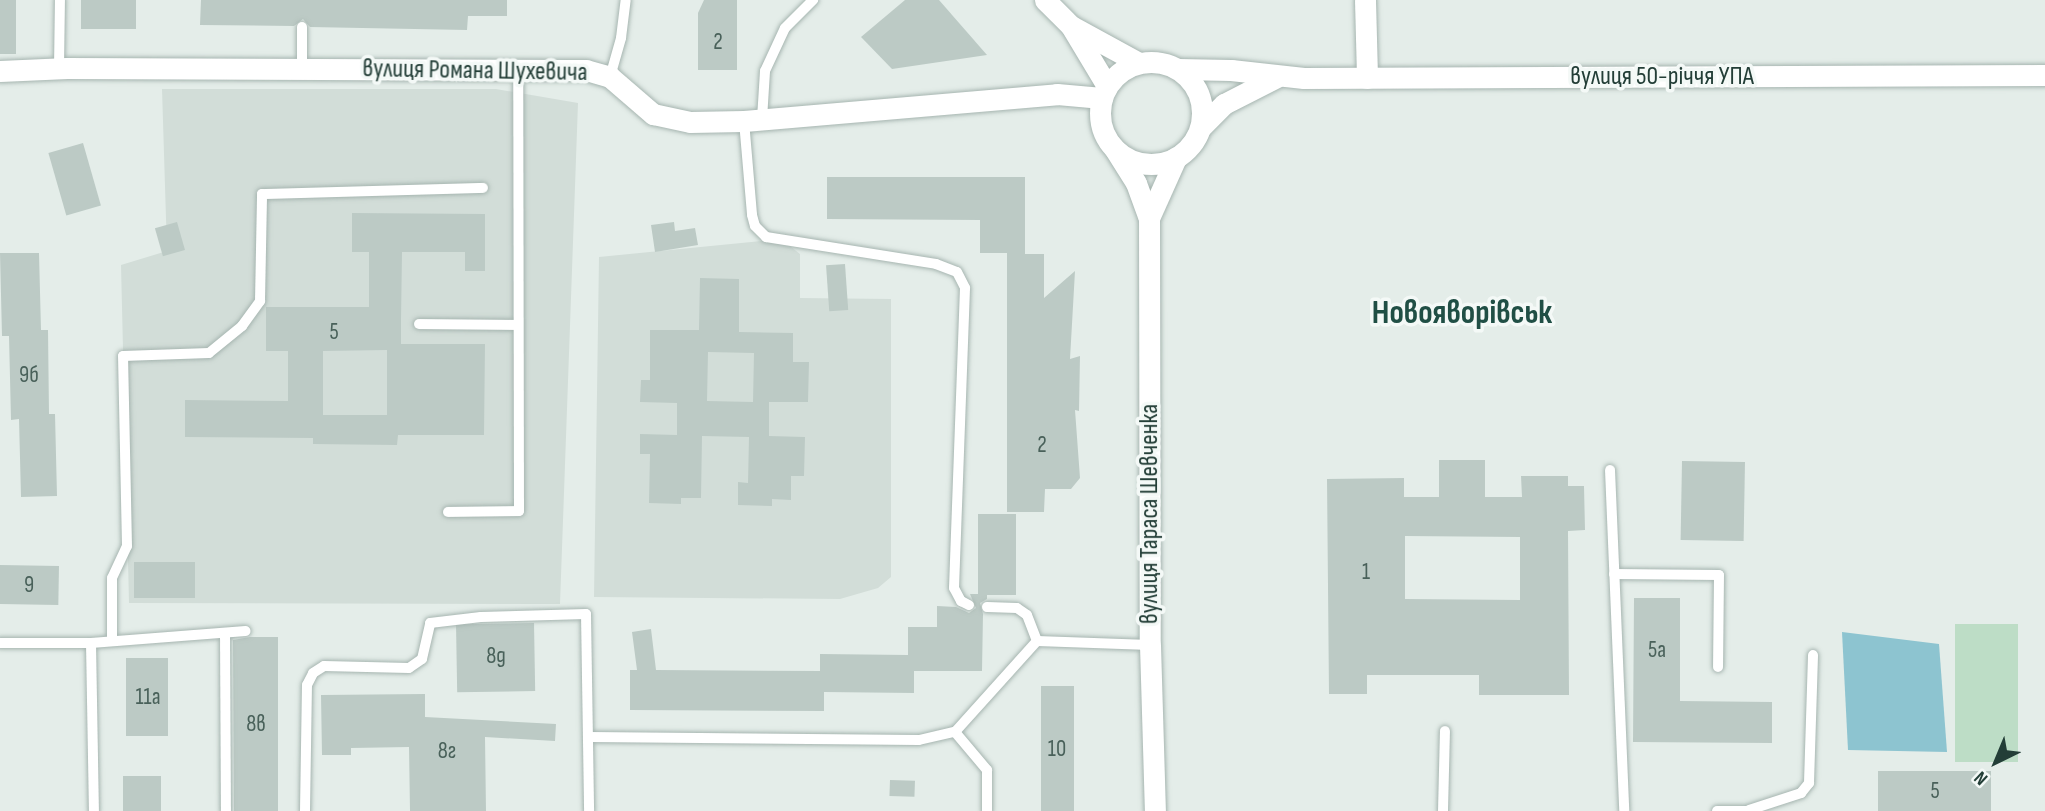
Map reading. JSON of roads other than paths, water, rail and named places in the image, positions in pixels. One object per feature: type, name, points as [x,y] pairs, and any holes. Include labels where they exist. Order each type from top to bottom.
[{"type":"street","points":[[1045,0],[1071,26],[1139,63]]},
{"type":"street","points":[[1365,0],[1367,78]]},
{"type":"street","points":[[1071,26],[1105,92]]},
{"type":"street","points":[[1152,61],[1178,69],[1196,88],[1201,100],[1201,127],[1195,140],[1176,158],[1150,164],[1137,162],[1114,148],[1101,125],[1105,92],[1116,76],[1139,63],[1152,61]]},
{"type":"street","name":"вулиця Романа Шухевича","points":[[0,71],[59,68],[586,70],[610,77],[653,114],[690,122],[753,120],[1105,92]]},
{"type":"street","name":"вулиця 50-річчя УПА","points":[[1178,69],[1231,70],[1279,76],[1367,78],[2045,75]]},
{"type":"street","name":"вулиця 50-річчя УПА","points":[[1201,127],[1224,104],[1279,76]]},
{"type":"street","name":"вулиця Тараса Шевченка","points":[[1114,148],[1136,183],[1149,218],[1150,645],[1155,811]]},
{"type":"street","name":"вулиця Тараса Шевченка","points":[[1149,218],[1176,158]]},
{"type":"lane","points":[[59,68],[61,0]]},
{"type":"lane","points":[[610,77],[621,38],[626,0]]},
{"type":"lane","points":[[813,0],[785,28],[765,71],[753,120],[752,215],[755,226],[766,237],[936,264],[957,272],[965,288],[954,588],[961,601],[969,605]]},
{"type":"lane","points":[[302,27],[302,69]]},
{"type":"lane","points":[[448,512],[519,512],[517,69]]},
{"type":"lane","points":[[112,641],[112,578],[127,546],[123,356],[208,354],[242,326],[260,301],[262,194],[483,188]]},
{"type":"lane","points":[[419,324],[519,325]]},
{"type":"lane","points":[[1610,470],[1624,811]]},
{"type":"lane","points":[[1614,574],[1719,575],[1718,667]]},
{"type":"lane","points":[[987,607],[1017,608],[1027,615],[1037,640]]},
{"type":"lane","points":[[305,811],[307,685],[313,673],[324,666],[409,668],[422,660],[430,623],[481,617],[586,614],[589,811]]},
{"type":"lane","points":[[0,643],[91,643],[246,631]]},
{"type":"lane","points":[[225,633],[226,811]]},
{"type":"lane","points":[[1037,640],[1150,645]]},
{"type":"lane","points":[[589,737],[919,740],[955,732],[1037,640]]},
{"type":"lane","points":[[91,643],[94,811]]},
{"type":"lane","points":[[1717,811],[1749,810],[1801,793],[1809,783],[1813,655]]},
{"type":"lane","points":[[1443,811],[1445,731]]},
{"type":"lane","points":[[955,732],[987,770],[987,811]]},
{"type":"water","points":[[1842,632],[1939,644],[1947,752],[1848,750]]},
{"type":"district","name":"Новояворівськ","points":[[1462,314]]}]
